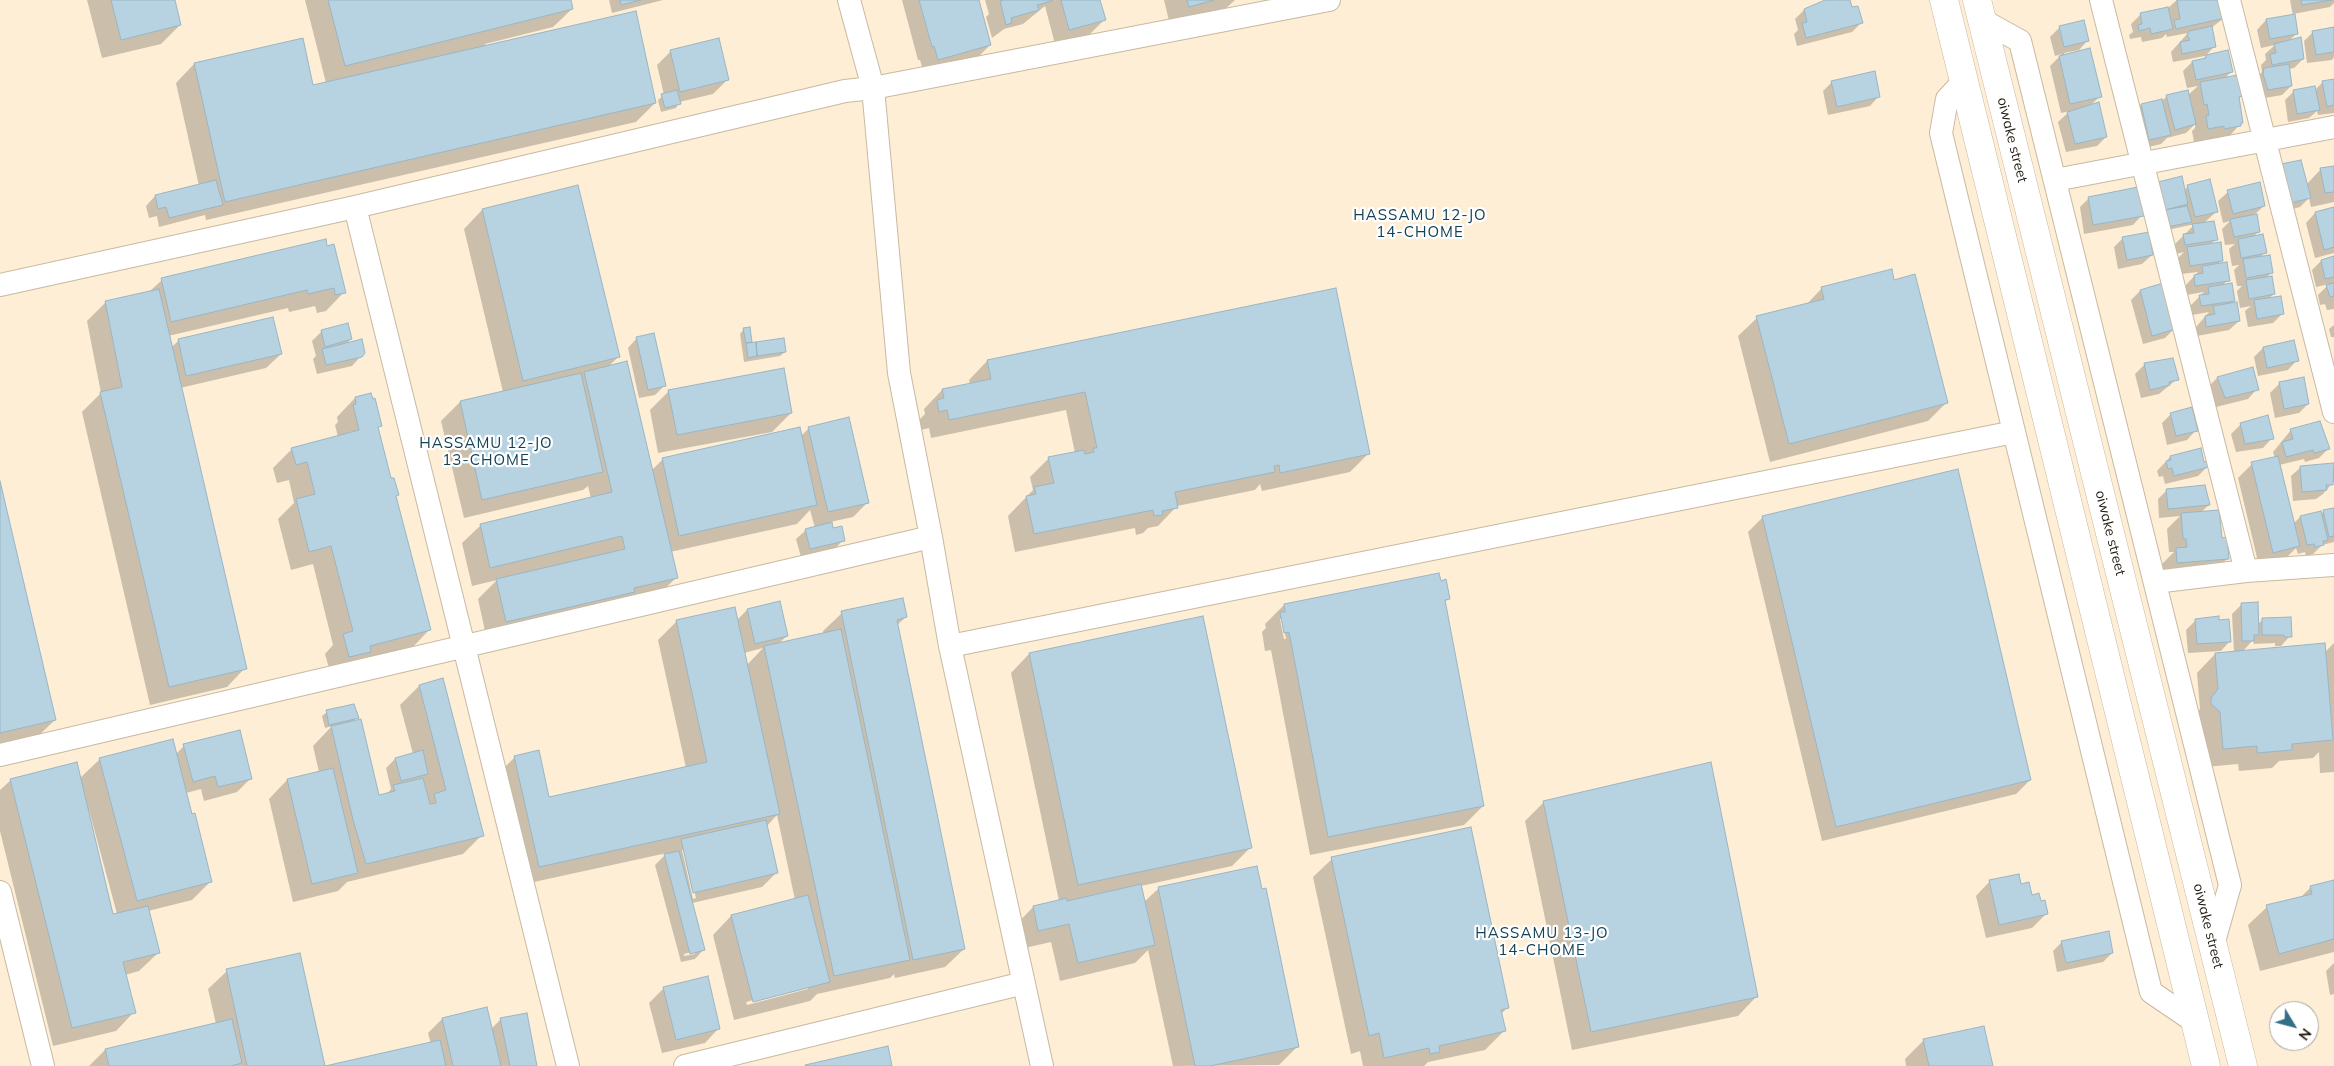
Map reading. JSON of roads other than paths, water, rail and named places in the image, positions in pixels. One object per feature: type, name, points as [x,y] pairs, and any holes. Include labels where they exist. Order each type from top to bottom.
[{"type":"main road","points":[[1944,0],[2206,1066]]},
{"type":"main road","name":"oiwake street","points":[[1979,10],[2243,1066]]},
{"type":"street","points":[[849,0],[873,88],[898,373],[931,537],[950,646],[1042,1066]]},
{"type":"street","points":[[0,285],[355,207],[845,91],[873,88],[1329,0]]},
{"type":"street","points":[[2101,0],[2246,571]]},
{"type":"street","points":[[2229,0],[2334,412]]},
{"type":"street","points":[[1979,10],[2020,41],[2156,582],[2230,885],[2213,945]]},
{"type":"street","points":[[1964,81],[1947,99],[1941,133],[2151,992],[2195,1022]]},
{"type":"street","points":[[2055,180],[2334,127]]},
{"type":"street","points":[[355,207],[568,1066]]},
{"type":"street","points":[[950,646],[2014,432]]},
{"type":"street","points":[[0,755],[931,537]]},
{"type":"street","points":[[2156,582],[2246,571],[2334,565]]},
{"type":"street","points":[[0,892],[43,1066]]},
{"type":"street","points":[[685,1066],[1024,983]]},
{"type":"district","name":"HASSAMU 12-JO 14-CHOME","points":[[1420,224]]},
{"type":"district","name":"HASSAMU 12-JO 13-CHOME","points":[[486,452]]},
{"type":"district","name":"HASSAMU 13-JO 14-CHOME","points":[[1542,942]]}]
